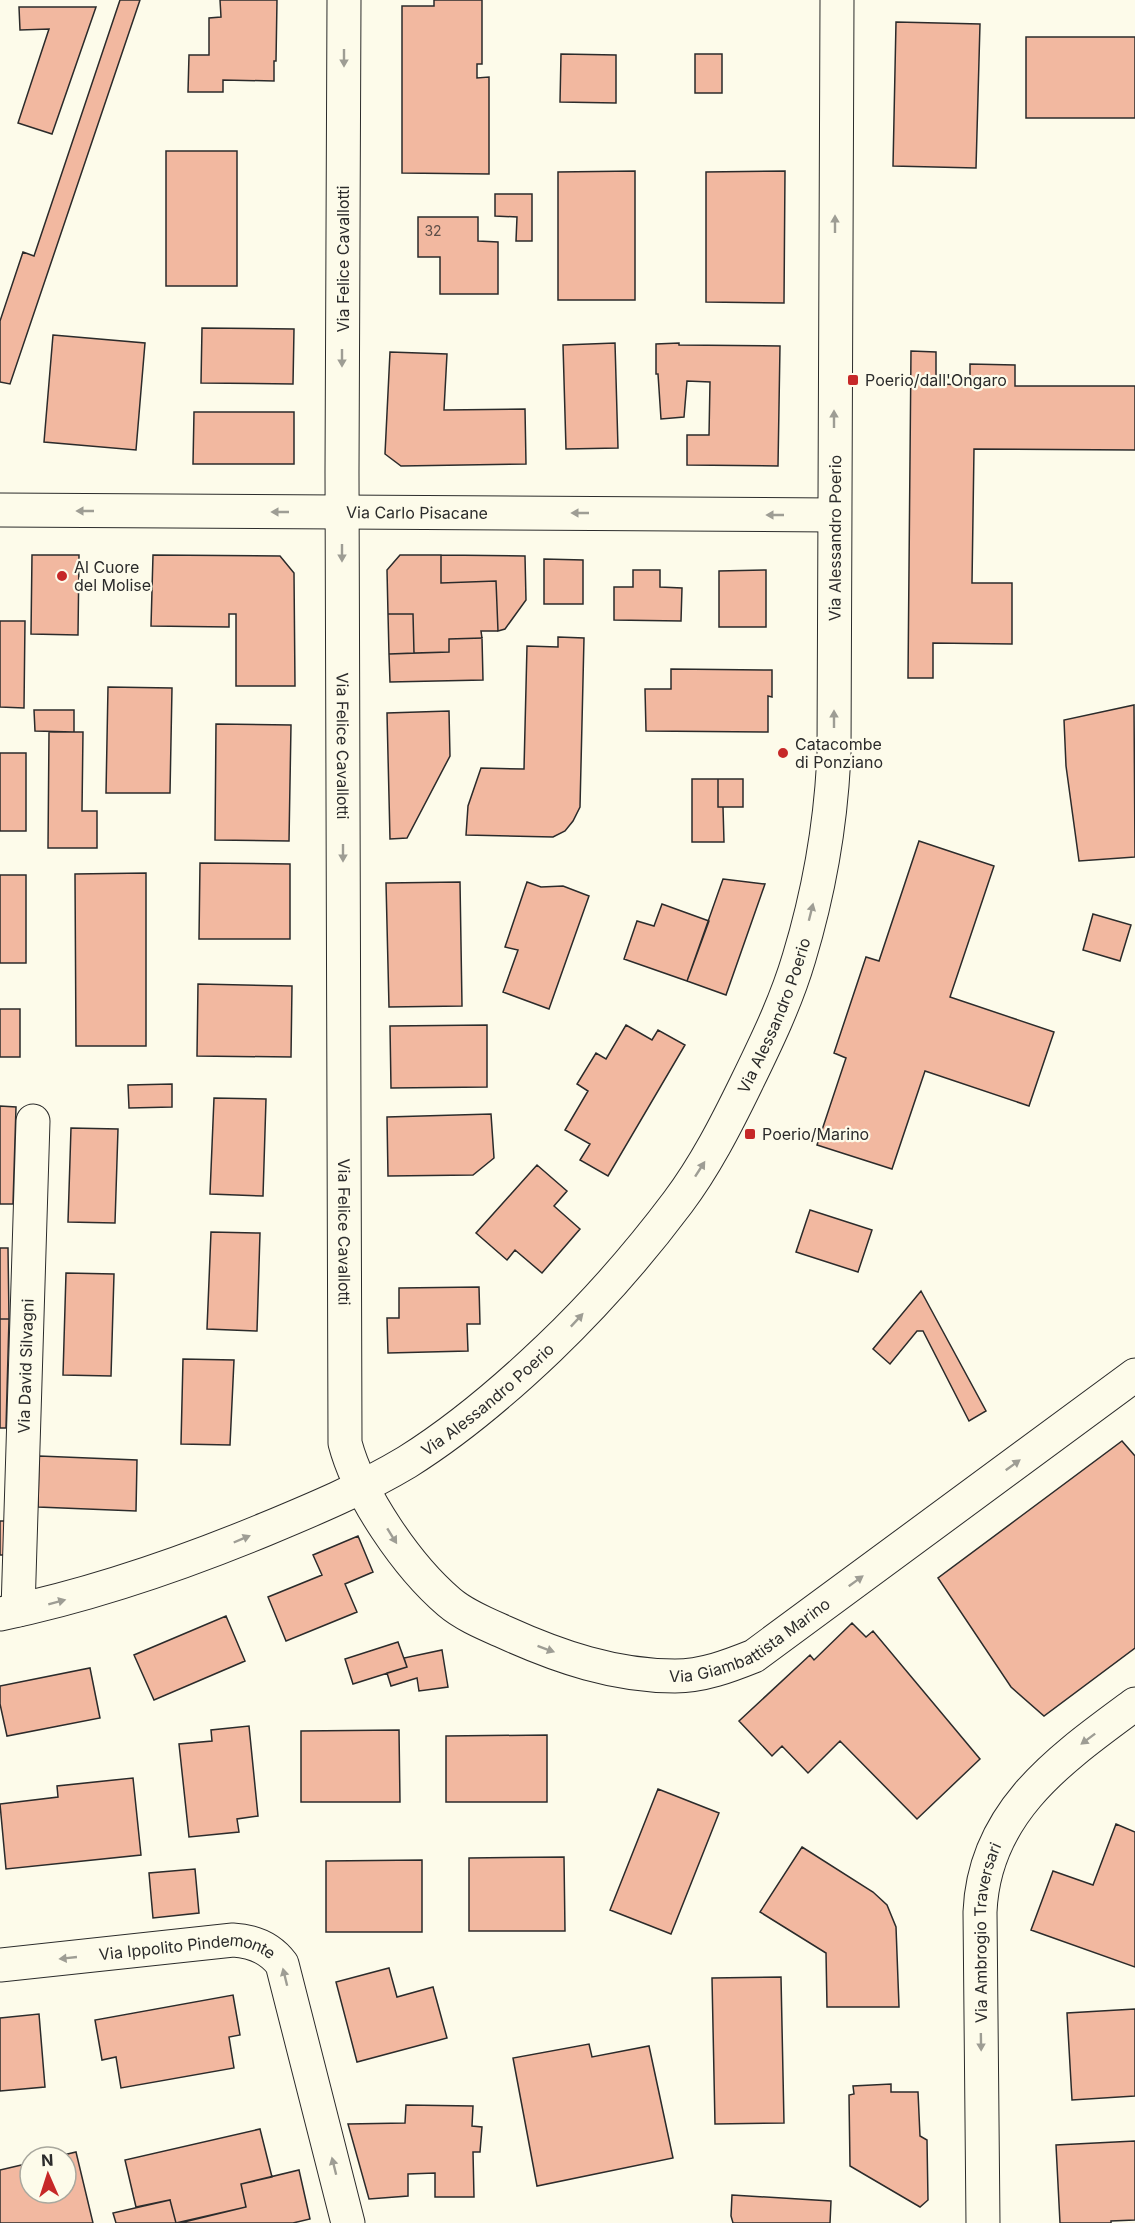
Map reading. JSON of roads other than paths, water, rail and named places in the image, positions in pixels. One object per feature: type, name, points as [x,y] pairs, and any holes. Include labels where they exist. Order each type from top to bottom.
[{"type":"street","name":"Via Felice Cavallotti","points":[[344,0],[342,512],[345,1443],[362,1486]]},
{"type":"street","name":"Via Alessandro Poerio","points":[[9,1612],[69,1599],[147,1575],[324,1505],[406,1462],[462,1424],[511,1384],[580,1317],[627,1266],[703,1165],[727,1122],[780,1010],[801,950],[812,909],[830,805],[834,754],[833,515],[837,0]]},
{"type":"street","name":"Via Carlo Pisacane","points":[[0,510],[833,515]]},
{"type":"street","name":"Via David Silvagni","points":[[9,1612],[33,1121]]},
{"type":"street","name":"Via Giambattista Marino","points":[[362,1486],[402,1552],[426,1580],[450,1603],[489,1625],[529,1643],[599,1667],[634,1674],[677,1677],[706,1673],[754,1656],[1135,1375]]},
{"type":"street","name":"Via Ambrogio Traversari","points":[[983,2223],[980,1912],[986,1870],[1004,1829],[1031,1789],[1067,1755],[1135,1704]]},
{"type":"street","name":"Via Ippolito Pindemonte","points":[[0,1965],[233,1940],[250,1943],[272,1953],[282,1964],[348,2223]]},
{"type":"place","name":"Poerio/dall'Ongaro","points":[[853,380]]},
{"type":"place","name":"Al Cuore del Molise","points":[[62,576]]},
{"type":"place","name":"Catacombe di Ponziano","points":[[783,753]]},
{"type":"place","name":"Poerio/Marino","points":[[750,1134]]}]
